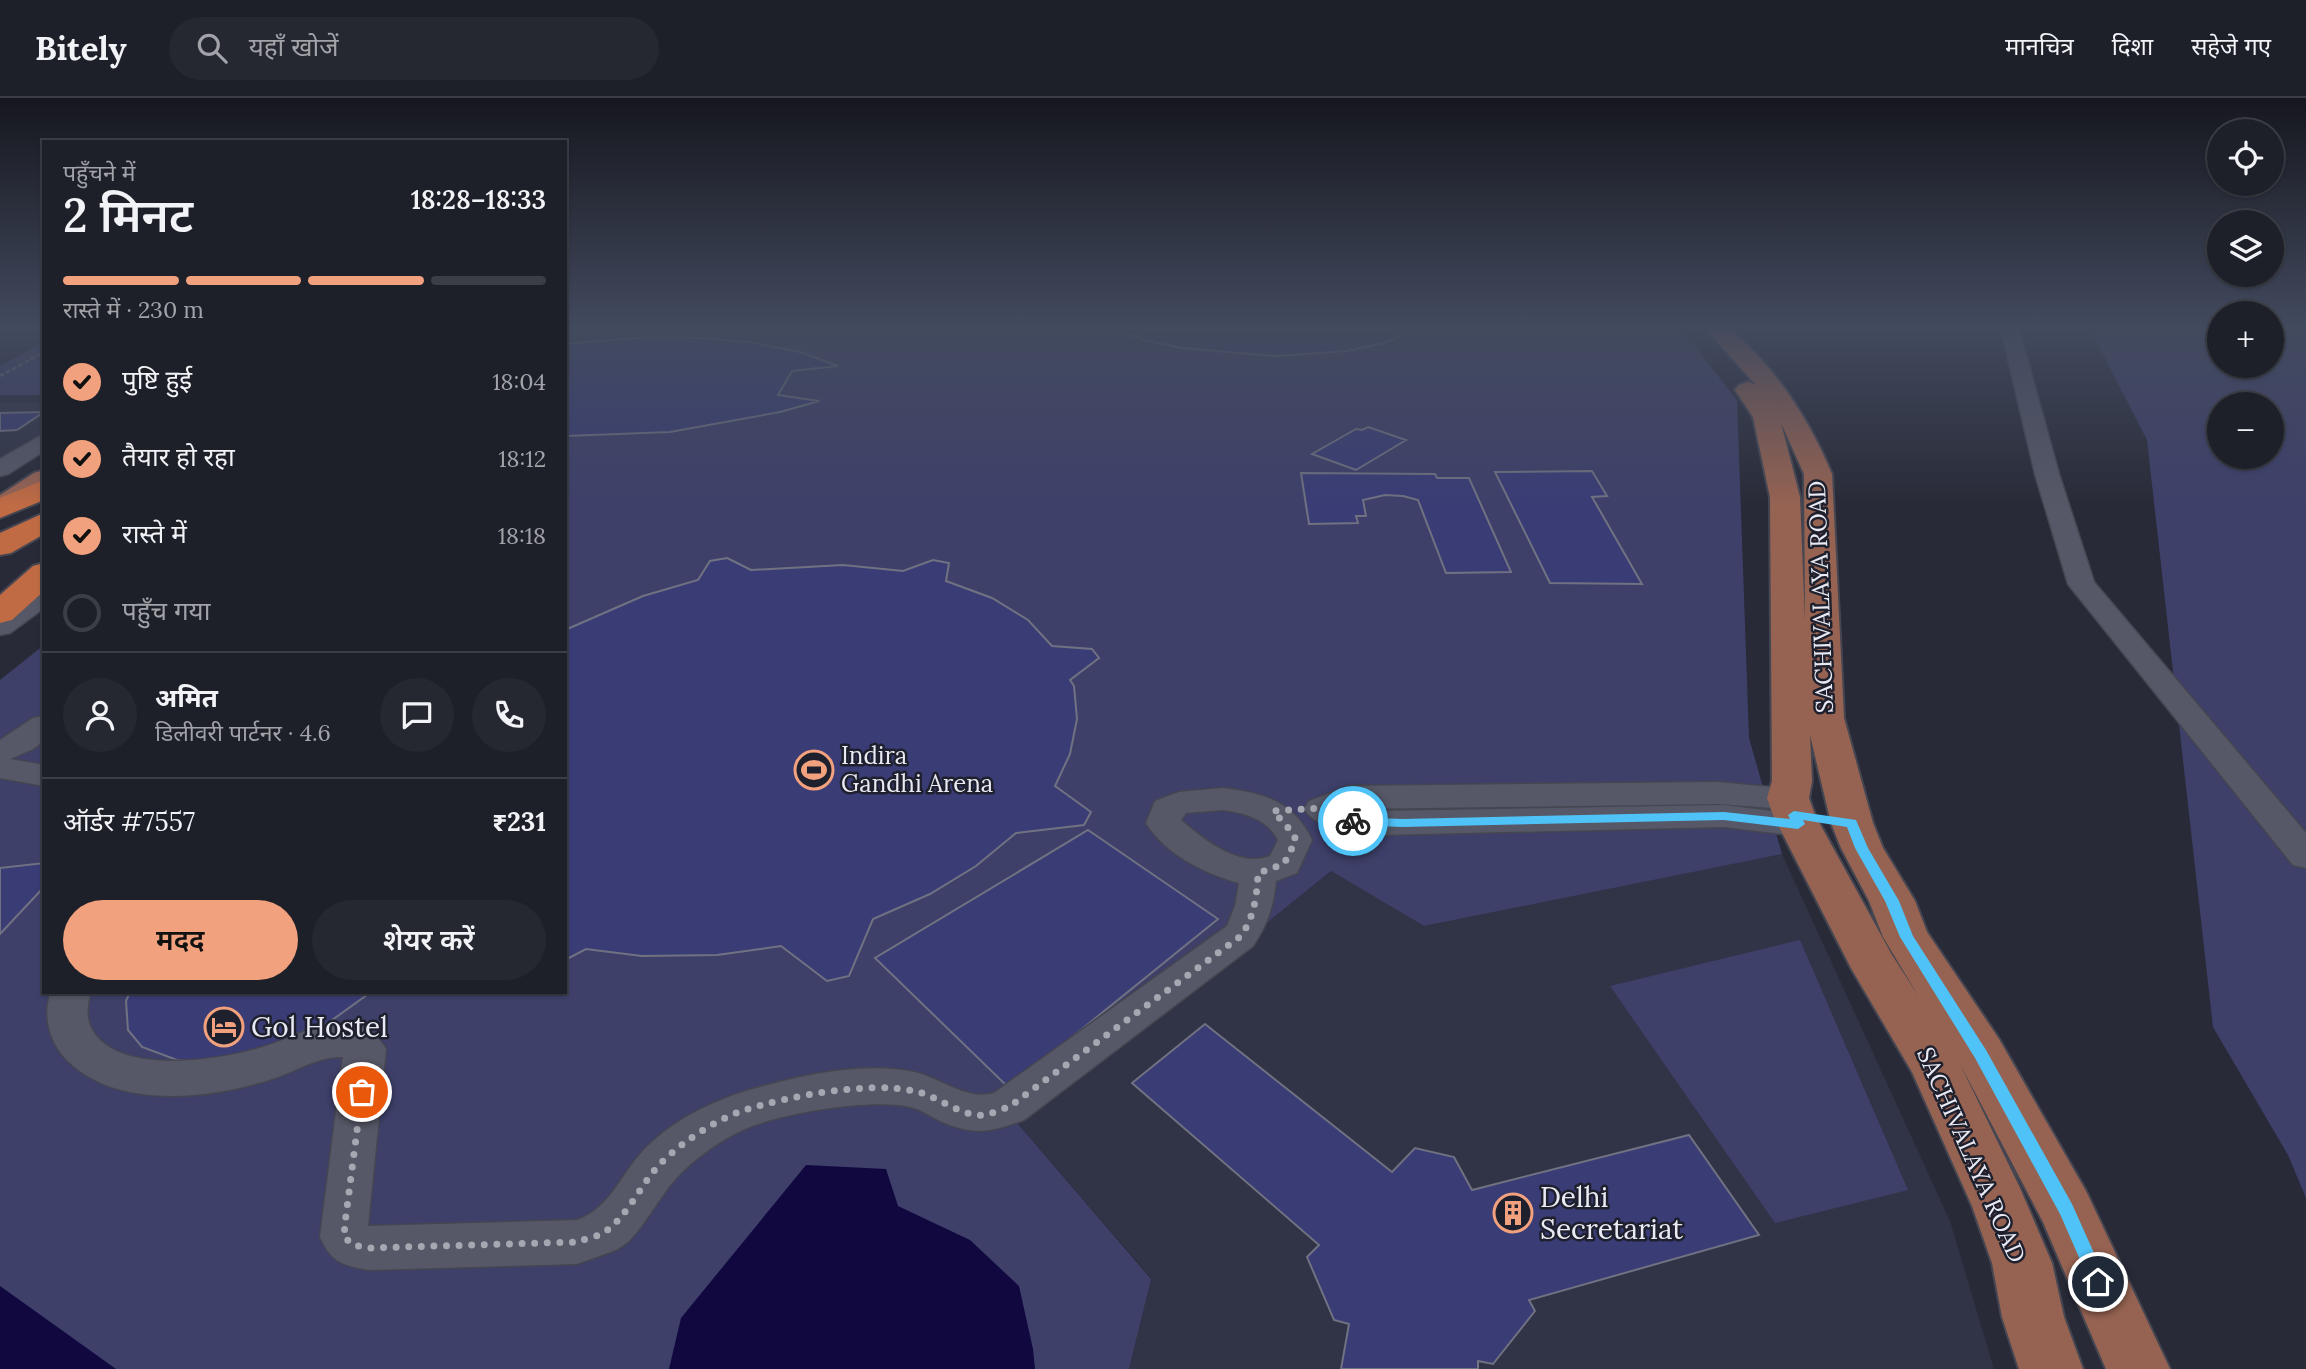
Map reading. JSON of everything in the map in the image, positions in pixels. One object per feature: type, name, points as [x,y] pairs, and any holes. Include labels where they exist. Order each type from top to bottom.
[{"type":"highway","points":[[1,500],[42,484]]},
{"type":"highway","points":[[0,546],[42,524]]},
{"type":"highway","points":[[0,613],[42,575]]},
{"type":"main road","name":"SACHIVALAYA ROAD","points":[[1745,388],[1766,416],[1784,497],[1793,813],[1875,968],[1934,1063],[2000,1206],[2022,1263],[2032,1317],[2051,1369]]},
{"type":"main road","name":"SACHIVALAYA ROAD","points":[[1770,388],[1807,443],[1818,474],[1825,718],[1852,823],[1862,848],[1892,901],[1906,937],[1981,1054],[2066,1209],[2138,1369]]},
{"type":"main road","points":[[1793,813],[1852,823]]},
{"type":"main road","points":[[1860,937],[1906,937]]},
{"type":"street","points":[[2025,388],[2047,474],[2081,584],[2306,856]]},
{"type":"street","points":[[0,469],[42,443]]},
{"type":"street","points":[[0,626],[42,596]]},
{"type":"street","points":[[1273,811],[1296,840],[1284,864],[1258,873],[1237,872],[1196,849],[1163,823],[1167,808],[1179,803],[1223,799],[1273,811],[1321,808],[1350,821],[1378,810],[1699,806],[1724,816],[1793,813]]},
{"type":"street","points":[[70,994],[67,1000],[68,1032],[88,1058],[126,1072],[170,1078],[217,1076],[271,1062],[332,1040],[358,1043],[365,1049],[344,1237],[353,1245],[368,1248],[577,1242],[601,1234],[616,1223],[662,1163],[694,1136],[741,1111],[787,1097],[879,1088],[912,1090],[968,1113],[984,1115],[1009,1107],[1241,936],[1249,924],[1254,907],[1258,873]]},
{"type":"shaded area","points":[[0,388],[42,388],[42,395],[0,395]]},
{"type":"shaded area","points":[[567,388],[1728,388],[1737,400],[1749,738],[1782,854],[1424,926],[1331,871],[1018,1124],[1151,1279],[1129,1369],[0,1369],[0,680],[42,647],[42,994],[567,994]]},
{"type":"shaded area","points":[[2120,388],[2306,388],[2306,1198],[2288,1155],[2213,1027],[2147,440]]},
{"type":"shaded area","points":[[0,403],[42,403],[42,442],[0,466]]},
{"type":"shaded area","points":[[1782,854],[1950,1221],[1994,1369],[1478,1369],[1478,1361],[1493,1364],[1535,1311],[1529,1300],[1759,1234],[1689,1135],[1472,1190],[1454,1157],[1415,1148],[1392,1172],[1205,1024],[1132,1083],[1319,1245],[1308,1258],[1334,1320],[1349,1324],[1341,1369],[1129,1369],[1151,1278],[1018,1124],[1331,871],[1424,926]]},
{"type":"shaded area","points":[[1800,940],[1908,1190],[1775,1223],[1610,986]]},
{"type":"shaded area","points":[[806,1165],[886,1169],[898,1206],[970,1240],[1019,1286],[1035,1369],[669,1369],[681,1318]]},
{"type":"shaded area","points":[[0,1286],[116,1369],[0,1369]]},
{"type":"building","points":[[567,388],[782,388],[778,395],[819,401],[780,412],[670,432],[567,436]]},
{"type":"building","points":[[42,412],[17,430],[0,431],[0,413]]},
{"type":"building","points":[[1368,427],[1406,440],[1356,470],[1312,454],[1356,429]]},
{"type":"building","points":[[1592,471],[1607,496],[1592,497],[1642,584],[1550,583],[1495,472]]},
{"type":"building","points":[[1301,473],[1435,474],[1437,478],[1469,478],[1511,572],[1446,573],[1418,500],[1403,496],[1385,495],[1363,500],[1366,516],[1356,516],[1358,523],[1309,524]]},
{"type":"building","name":"Indira Gandhi Arena","points":[[727,558],[751,570],[843,565],[903,571],[933,560],[949,563],[946,581],[992,598],[1028,620],[1052,646],[1092,649],[1099,658],[1070,680],[1074,686],[1077,719],[1070,754],[1055,786],[1091,812],[1084,825],[1016,833],[976,866],[930,894],[873,919],[849,976],[827,981],[781,946],[717,955],[642,956],[586,949],[567,959],[567,629],[643,596],[698,580],[710,561]]},
{"type":"building","points":[[1088,830],[1218,919],[1009,1088],[875,958]]},
{"type":"building","points":[[42,863],[42,889],[0,934],[0,868]]},
{"type":"building","name":"Gol Hostel","points":[[129,994],[368,994],[328,1023],[277,1047],[224,1061],[177,1060],[142,1047],[128,1030],[126,1001]]},
{"type":"building","name":"Delhi Secretariat","points":[[1205,1024],[1392,1172],[1415,1148],[1454,1157],[1472,1190],[1689,1135],[1759,1235],[1529,1300],[1535,1311],[1493,1364],[1478,1361],[1478,1369],[1341,1369],[1349,1324],[1334,1320],[1307,1257],[1319,1245],[1132,1083]]},
{"type":"way so far","points":[[362,1092],[344,1237],[353,1245],[368,1248],[577,1242],[601,1234],[616,1223],[662,1163],[694,1136],[741,1111],[787,1097],[879,1088],[912,1090],[968,1113],[984,1115],[1009,1107],[1241,936],[1249,924],[1254,907],[1258,873],[1284,864],[1296,840],[1273,811],[1321,808],[1353,821]]},
{"type":"place","name":"Indira Gandhi Arena","points":[[814,770]]},
{"type":"place","name":"Gol Hostel","points":[[224,1027]]},
{"type":"place","name":"Delhi Secretariat","points":[[1513,1213]]},
{"type":"route","points":[[1353,821],[1402,823],[1724,816],[1798,824],[1794,815],[1852,823],[1862,848],[1892,901],[1906,937],[1981,1054],[2066,1209],[2098,1282]]}]
